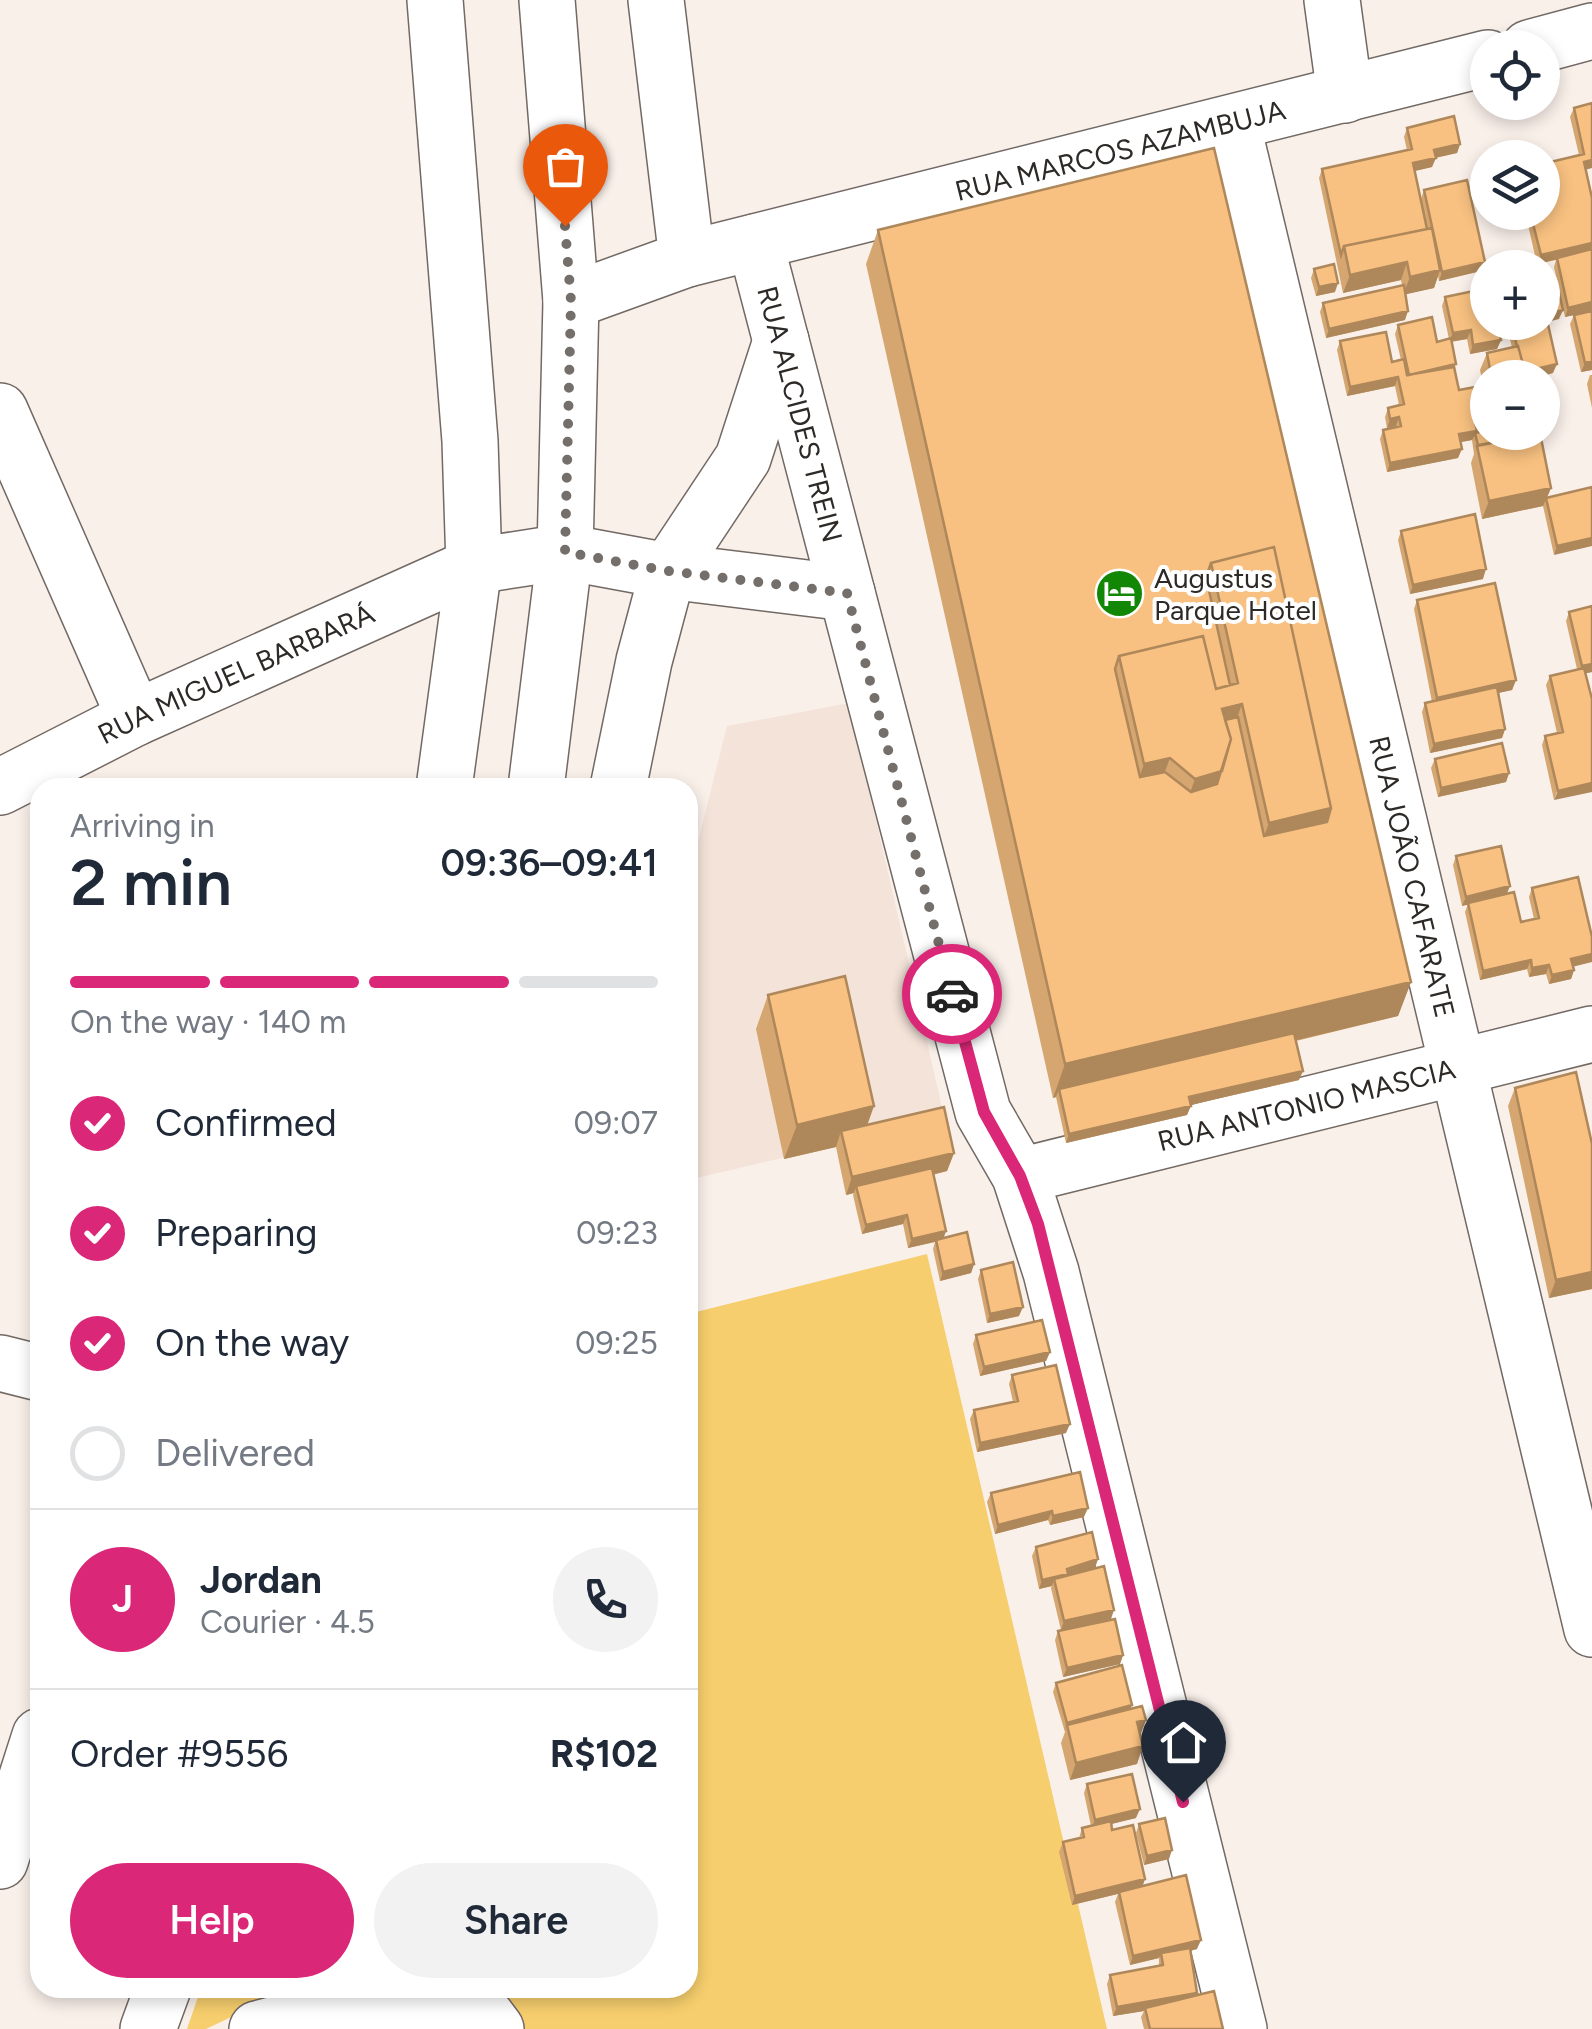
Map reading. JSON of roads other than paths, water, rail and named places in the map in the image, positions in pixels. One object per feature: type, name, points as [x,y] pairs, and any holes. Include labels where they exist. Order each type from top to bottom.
[{"type":"main road","points":[[435,0],[470,441],[474,566],[445,778]]},
{"type":"main road","points":[[537,778],[565,552],[571,301],[548,0]]},
{"type":"main road","points":[[656,0],[687,259]]},
{"type":"main road","points":[[1332,0],[1345,95]]},
{"type":"main road","points":[[1560,40],[1592,31]]},
{"type":"main road","name":"RUA MARCOS AZAMBUJA","points":[[571,301],[687,259],[1470,63]]},
{"type":"main road","name":"RUA JOÃO CAFARATE","points":[[1232,123],[1592,1629]]},
{"type":"main road","name":"RUA ALCIDES TREIN","points":[[755,242],[984,1112],[1020,1176],[1051,1272],[1239,2029]]},
{"type":"main road","points":[[620,778],[644,661],[668,571],[743,458],[781,341]]},
{"type":"main road","points":[[0,411],[135,718]]},
{"type":"main road","name":"RUA MIGUEL BARBARÁ","points":[[0,787],[135,718],[474,566],[565,552],[668,571],[847,593]]},
{"type":"main road","name":"RUA ANTONIO MASCIA","points":[[1020,1176],[1592,1034]]},
{"type":"main road","points":[[0,1363],[30,1370]]},
{"type":"main road","points":[[0,1861],[30,1767]]},
{"type":"main road","points":[[148,2029],[159,1998]]},
{"type":"main road","points":[[473,1998],[496,2029]]},
{"type":"main road","points":[[257,2029],[311,2014],[372,2010],[457,2029]]},
{"type":"place","name":"Augustus Parque Hotel","points":[[1119,594]]}]
